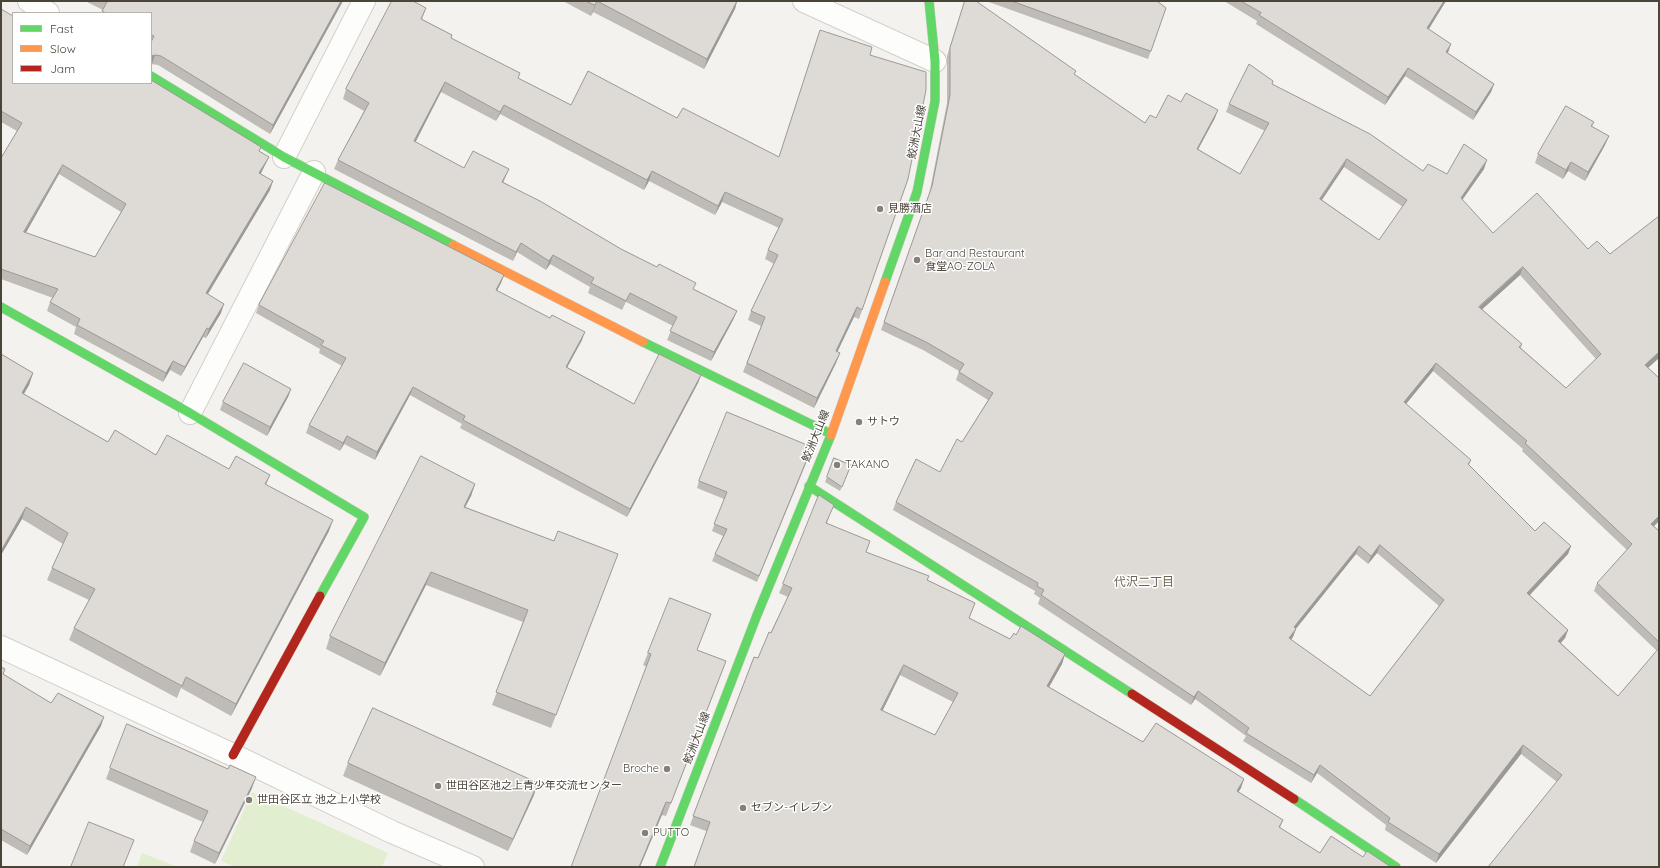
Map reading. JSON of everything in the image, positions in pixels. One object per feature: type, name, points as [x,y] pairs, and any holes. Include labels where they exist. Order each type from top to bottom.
[{"type":"street","points":[[29,1],[46,12]]},
{"type":"street","points":[[284,157],[364,1]]},
{"type":"street","points":[[804,1],[935,61]]},
{"type":"street","name":"鮫洲大山線","points":[[660,867],[809,486],[831,434],[917,192],[935,101],[935,61],[929,1]]},
{"type":"street","points":[[152,77],[284,157],[628,334],[831,434]]},
{"type":"street","points":[[190,413],[314,172]]},
{"type":"street","points":[[1,307],[190,413],[364,517],[233,754]]},
{"type":"street","points":[[809,486],[1312,811],[1396,867]]},
{"type":"street","points":[[1,647],[233,754],[392,832],[473,867]]},
{"type":"green space","points":[[252,792],[388,853],[382,867],[235,867],[221,861]]},
{"type":"green space","points":[[142,853],[178,867],[137,867]]},
{"type":"building","points":[[106,1],[341,1],[273,125],[161,56],[152,56],[152,40],[154,36],[152,35],[152,12],[104,12],[102,11],[107,2]]},
{"type":"building","points":[[392,1],[413,1],[426,8],[421,19],[452,35],[451,38],[520,73],[518,78],[571,105],[588,71],[677,118],[683,108],[779,157],[820,30],[872,47],[870,55],[926,72],[926,90],[908,179],[862,310],[857,307],[836,351],[840,353],[817,398],[747,363],[765,317],[751,311],[778,255],[768,250],[783,219],[725,192],[718,206],[652,171],[647,180],[504,105],[500,112],[445,82],[414,141],[464,168],[473,151],[509,169],[502,182],[540,201],[621,249],[657,267],[659,264],[696,283],[693,289],[737,311],[714,352],[670,331],[677,317],[630,293],[626,301],[591,283],[594,278],[553,255],[549,261],[521,243],[516,252],[338,160],[369,103],[346,89]]},
{"type":"building","points":[[586,1],[597,1],[595,5]]},
{"type":"building","points":[[597,1],[737,1],[707,59]]},
{"type":"building","points":[[965,1],[976,1],[1076,71],[1074,74],[1145,123],[1150,115],[1156,118],[1168,95],[1181,102],[1186,93],[1218,110],[1197,149],[1240,174],[1269,123],[1229,104],[1249,64],[1273,81],[1272,84],[1370,134],[1423,171],[1428,164],[1447,174],[1464,144],[1487,160],[1461,198],[1493,233],[1537,193],[1588,249],[1597,241],[1610,254],[1659,216],[1659,352],[1645,365],[1659,378],[1659,516],[1651,524],[1659,531],[1659,642],[1597,583],[1632,544],[1525,443],[1527,441],[1436,363],[1404,402],[1471,460],[1468,464],[1535,531],[1544,522],[1571,546],[1527,593],[1568,630],[1558,641],[1618,696],[1659,648],[1659,867],[1488,867],[1562,775],[1523,745],[1439,854],[1388,822],[1390,818],[1320,765],[1314,775],[1246,733],[1249,728],[1198,691],[1194,697],[1041,595],[1044,590],[1037,586],[1038,583],[896,502],[916,459],[940,472],[957,439],[962,442],[993,393],[959,372],[964,364],[926,342],[884,322],[932,186],[950,95],[950,48]],"holes":[[[1347,159],[1407,200],[1379,240],[1320,199]],[[1523,267],[1601,354],[1566,388],[1519,347],[1522,344],[1479,307]],[[1380,545],[1444,600],[1370,696],[1289,638],[1296,629],[1294,627],[1359,546],[1371,556]]]},
{"type":"building","points":[[1012,1],[1157,1],[1166,8],[1151,51]]},
{"type":"building","points":[[1241,1],[1444,1],[1427,28],[1451,44],[1446,52],[1494,84],[1476,112],[1408,68],[1388,97],[1259,15],[1261,13]]},
{"type":"building","points":[[1,9],[12,15],[12,84],[152,84],[152,81],[261,147],[259,151],[269,157],[259,173],[273,181],[206,293],[224,304],[209,329],[207,328],[185,367],[173,361],[166,373],[77,325],[80,319],[50,302],[58,289],[1,269],[1,158],[22,123],[1,111]],"holes":[[[63,165],[126,204],[95,257],[24,232]]]},
{"type":"building","points":[[1566,106],[1594,122],[1591,126],[1609,136],[1588,172],[1571,162],[1566,170],[1538,154]]},
{"type":"building","points":[[325,183],[504,275],[496,290],[550,318],[552,315],[585,332],[566,367],[634,404],[659,354],[701,375],[630,509],[463,420],[465,416],[413,387],[377,452],[347,436],[343,443],[309,425],[346,358],[321,345],[324,341],[259,305]]},
{"type":"building","points":[[1,354],[33,373],[22,393],[108,442],[115,430],[156,455],[167,435],[229,469],[236,456],[270,475],[265,484],[333,520],[236,704],[186,677],[182,686],[74,628],[95,589],[52,568],[68,533],[26,507],[1,551]]},
{"type":"building","points":[[244,363],[291,389],[270,427],[223,402]]},
{"type":"building","points":[[727,412],[812,447],[759,576],[715,554],[727,529],[714,524],[727,492],[699,481]]},
{"type":"building","points":[[421,456],[475,484],[464,507],[554,541],[558,531],[618,554],[556,715],[496,692],[528,610],[431,572],[385,663],[330,636]]},
{"type":"building","points":[[834,458],[851,465],[842,487],[827,477]]},
{"type":"building","points":[[819,495],[834,505],[826,523],[870,541],[866,552],[929,576],[927,580],[975,603],[969,618],[1010,639],[1014,633],[1016,635],[1021,626],[1065,654],[1047,686],[1143,742],[1156,723],[1244,779],[1237,791],[1283,820],[1279,827],[1320,853],[1331,836],[1363,857],[1367,851],[1391,867],[694,867],[710,822],[693,816],[754,657],[758,658],[769,632],[771,633],[792,588],[783,584]],"holes":[[[904,665],[958,693],[935,735],[881,710]]]},
{"type":"building","points":[[670,598],[711,614],[697,650],[726,661],[671,803],[666,802],[639,867],[571,867],[651,654],[648,653]]},
{"type":"building","points":[[1,667],[5,669],[3,674],[51,703],[58,693],[104,717],[30,846],[1,829]]},
{"type":"building","name":"世田谷区池之上青少年交流センター","points":[[373,708],[538,783],[513,839],[348,763]]},
{"type":"building","points":[[127,724],[228,769],[230,765],[256,777],[219,853],[194,841],[208,811],[110,768]]},
{"type":"building","points":[[89,822],[134,840],[123,867],[71,867]]},
{"type":"traffic: fast","points":[[885,282],[917,192],[935,101],[935,61],[929,1]]},
{"type":"traffic: fast","points":[[152,77],[284,157],[453,245]]},
{"type":"traffic: fast","points":[[1,307],[190,413],[364,517],[320,596]]},
{"type":"traffic: fast","points":[[643,342],[831,434]]},
{"type":"traffic: fast","points":[[660,867],[757,615],[831,435]]},
{"type":"traffic: fast","points":[[809,486],[1132,694]]},
{"type":"traffic: fast","points":[[1294,799],[1396,867]]},
{"type":"traffic: slow","points":[[453,245],[643,342]]},
{"type":"traffic: slow","points":[[831,435],[885,282]]},
{"type":"traffic: jam","points":[[233,755],[320,596]]},
{"type":"traffic: jam","points":[[1132,694],[1294,799]]},
{"type":"place","name":"見勝酒店","points":[[880,209]]},
{"type":"place","name":"Bar and Restaurant 食堂AO-ZOLA","points":[[917,260]]},
{"type":"place","name":"サトウ","points":[[859,422]]},
{"type":"place","name":"TAKANO","points":[[837,465]]},
{"type":"place","name":"Broche","points":[[667,769]]},
{"type":"place","name":"世田谷区池之上青少年交流センター","points":[[438,786]]},
{"type":"place","name":"世田谷区立 池之上小学校","points":[[249,800]]},
{"type":"place","name":"セブン-イレブン","points":[[743,808]]},
{"type":"place","name":"PUTTO","points":[[645,833]]},
{"type":"district","name":"代沢二丁目","points":[[1144,582]]}]
